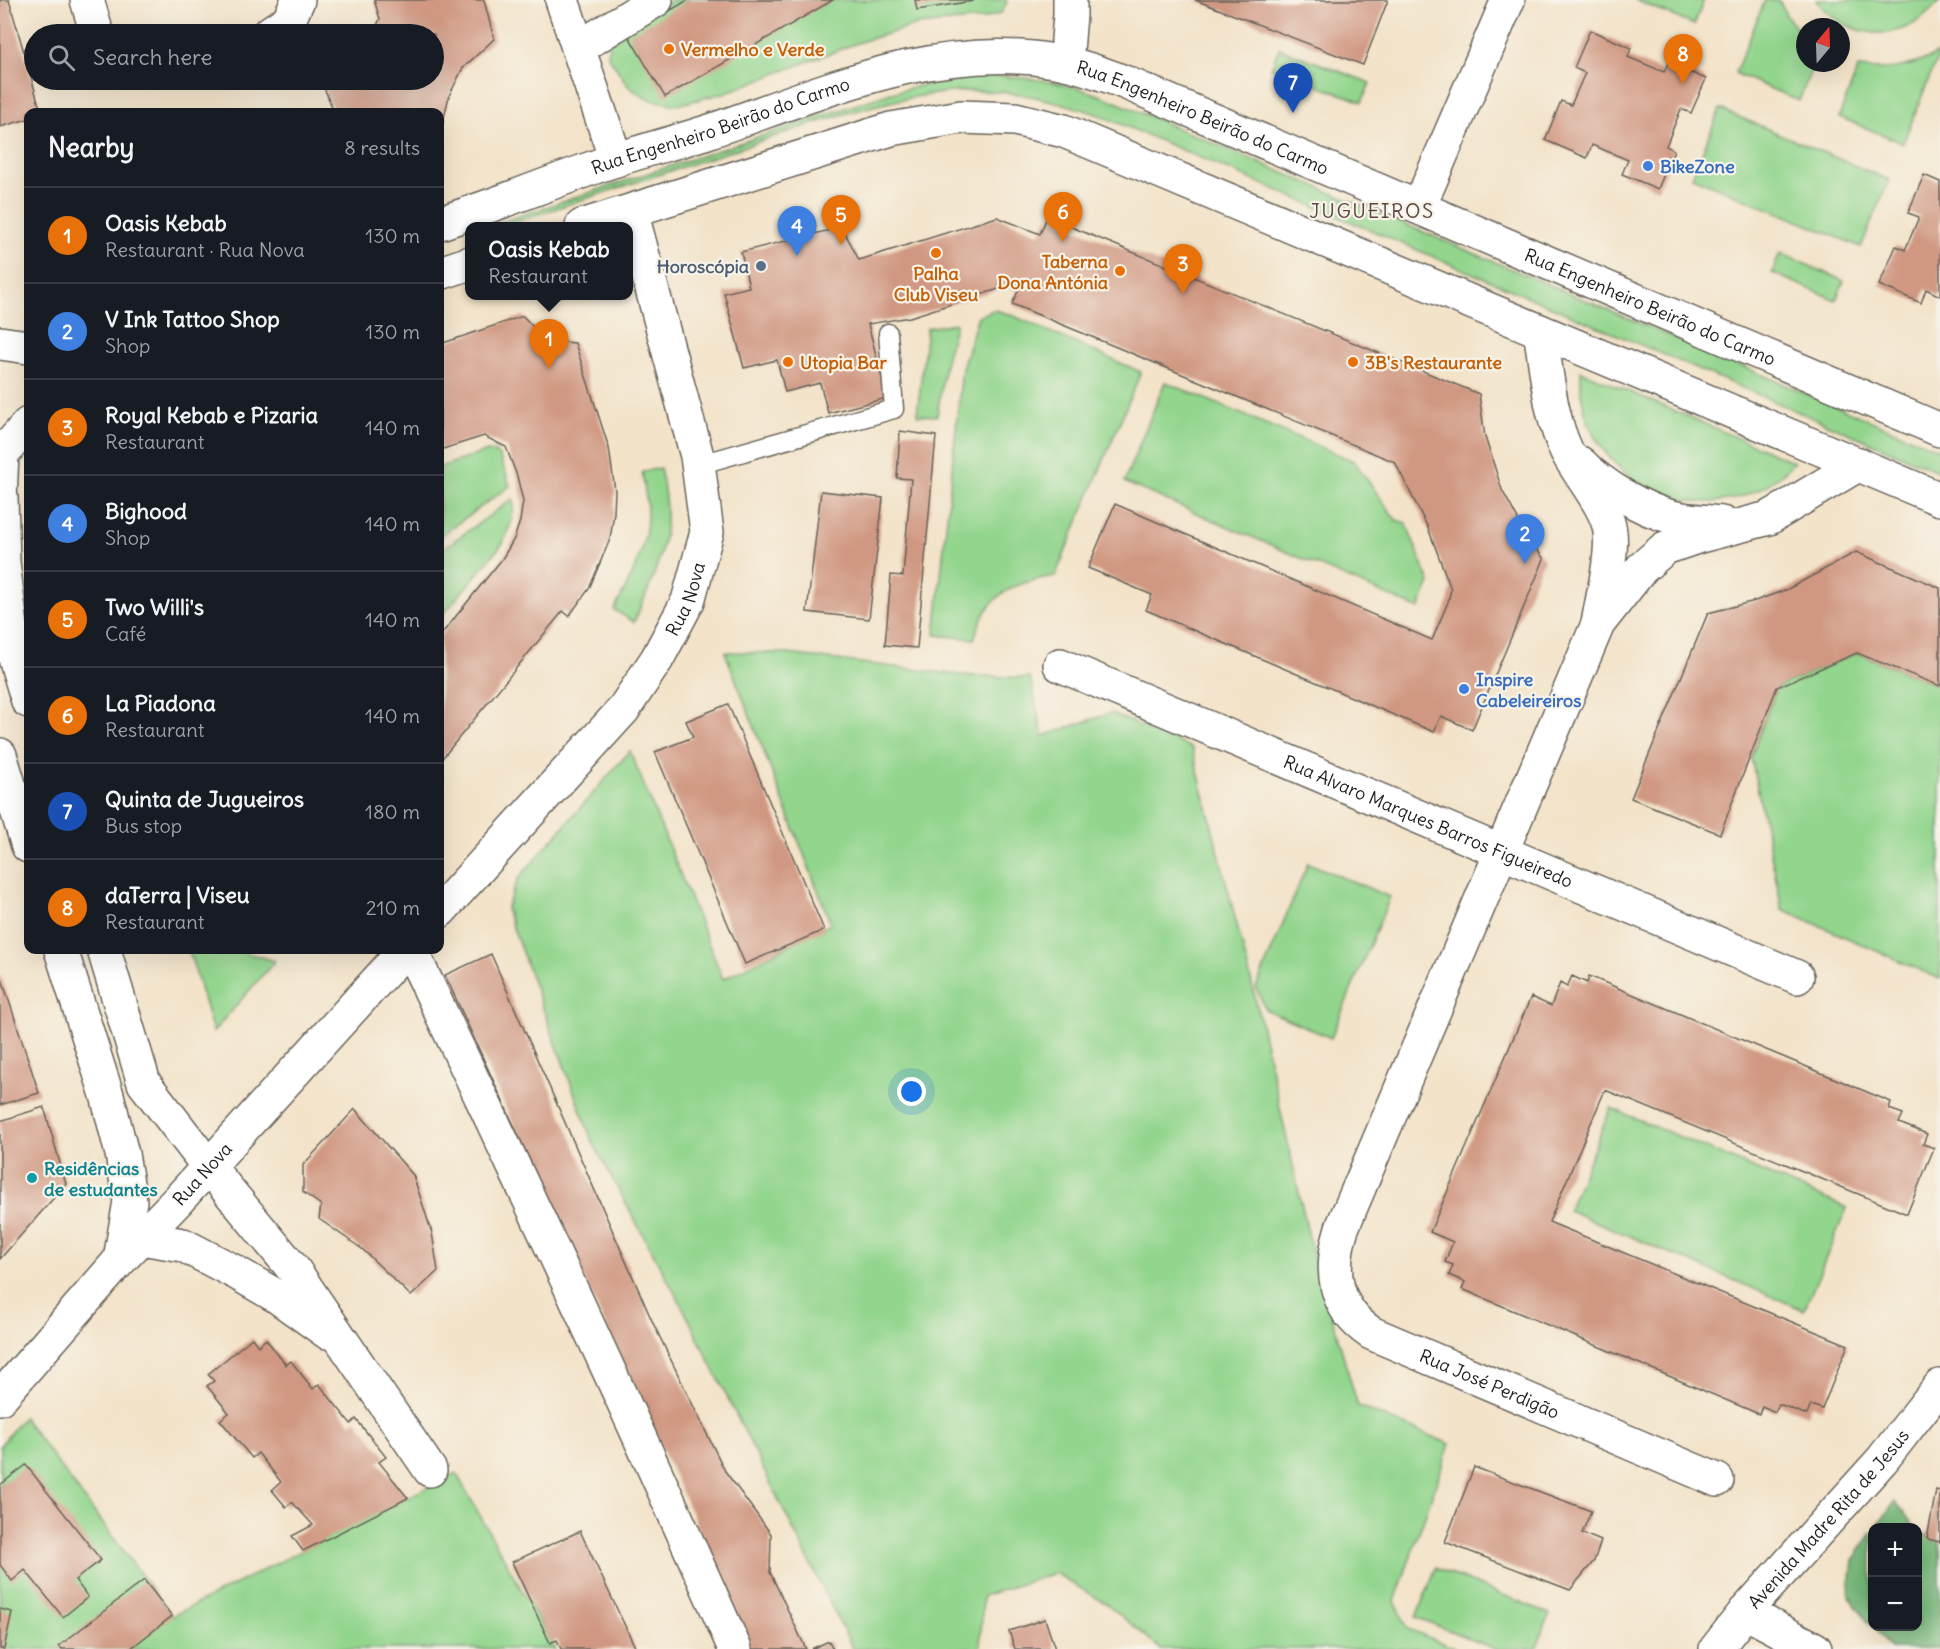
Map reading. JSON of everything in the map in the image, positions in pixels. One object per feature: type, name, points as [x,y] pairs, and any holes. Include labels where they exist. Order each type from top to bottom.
[{"type":"street","points":[[87,0],[94,24]]},
{"type":"street","points":[[284,24],[289,21],[298,0]]},
{"type":"street","points":[[562,0],[615,160]]},
{"type":"street","points":[[578,48],[656,0]]},
{"type":"street","points":[[1066,63],[1070,0]]},
{"type":"street","points":[[1419,207],[1508,0]]},
{"type":"street","name":"Rua Engenheiro Beirão do Carmo","points":[[444,222],[615,160],[706,132],[888,70],[935,61],[994,56],[1066,63],[1124,82],[1940,430]]},
{"type":"street","points":[[595,222],[891,129],[961,117],[1015,119],[1064,131],[1940,498]]},
{"type":"street","name":"Rua Nova","points":[[444,907],[623,710],[657,659],[688,601],[707,532],[698,465],[631,211]]},
{"type":"street","points":[[444,272],[465,265]]},
{"type":"street","points":[[1540,331],[1555,420],[1566,451],[1604,515],[1611,533],[1610,553],[1598,624]]},
{"type":"street","points":[[0,343],[24,346]]},
{"type":"street","points":[[1555,420],[1567,446],[1582,465],[1622,494],[1653,511],[1672,517],[1729,524],[1769,518]]},
{"type":"street","points":[[24,427],[1,450],[0,497],[3,562],[15,658],[24,688]]},
{"type":"street","points":[[1598,624],[1637,573],[1665,548],[1700,536],[1769,518],[1859,464]]},
{"type":"street","name":"Rua José Perdigão","points":[[1598,624],[1342,1228],[1336,1251],[1335,1273],[1342,1302],[1360,1326],[1371,1333],[1717,1480]]},
{"type":"street","name":"Rua Alvaro Marques Barros Figueiredo","points":[[1060,665],[1797,977]]},
{"type":"street","points":[[0,755],[24,833]]},
{"type":"street","points":[[62,954],[107,1095],[122,1154],[130,1201],[131,1249],[183,1245],[235,1272],[310,1319],[345,1346]]},
{"type":"street","points":[[105,954],[144,1083],[208,1166],[294,1270],[430,1470]]},
{"type":"street","name":"Rua Nova","points":[[0,1398],[131,1249],[401,954]]},
{"type":"street","points":[[413,954],[637,1431],[735,1649]]},
{"type":"street","name":"Avenida Madre Rita de Jesus","points":[[1716,1649],[1745,1612],[1882,1460],[1940,1386]]},
{"type":"street","points":[[1745,1612],[1815,1649]]},
{"type":"lane","points":[[698,465],[894,410],[888,333]]},
{"type":"green space","points":[[672,0],[1006,0],[1007,2],[1001,13],[983,19],[917,25],[860,42],[727,92],[678,105],[647,99],[629,87],[608,56],[609,41]]},
{"type":"green space","points":[[1635,0],[1704,0],[1694,25]]},
{"type":"green space","points":[[1765,0],[1779,0],[1786,15],[1796,28],[1796,72],[1810,72],[1799,101],[1735,73]]},
{"type":"green space","points":[[1816,0],[1940,0],[1925,16],[1912,25],[1882,33],[1857,29],[1850,26],[1850,18],[1834,18]]},
{"type":"green space","points":[[1279,48],[1370,83],[1362,102],[1271,68]]},
{"type":"green space","points":[[1940,52],[1903,143],[1839,117],[1858,68],[1901,67],[1920,62]]},
{"type":"green space","points":[[974,77],[1017,77],[1047,81],[1104,97],[1940,450],[1940,472],[1097,114],[1020,94],[973,91],[915,97],[887,103],[804,127],[515,222],[501,222],[888,94],[949,80]]},
{"type":"green space","points":[[1720,109],[1889,180],[1861,247],[1692,177]]},
{"type":"green space","points":[[1780,253],[1844,281],[1836,300],[1772,273]]},
{"type":"green space","points":[[994,310],[1009,314],[1141,372],[1055,576],[1026,582],[1003,593],[986,611],[974,639],[935,635],[962,369],[978,316]]},
{"type":"green space","points":[[956,323],[945,364],[937,416],[917,415],[927,328]]},
{"type":"green space","points":[[1581,371],[1794,462],[1763,487],[1728,500],[1691,501],[1656,491],[1625,472],[1600,445],[1585,411]]},
{"type":"green space","points":[[1165,382],[1354,461],[1396,520],[1406,523],[1430,583],[1419,609],[1124,482]]},
{"type":"green space","points":[[488,451],[495,452],[500,457],[510,486],[444,533],[444,466]]},
{"type":"green space","points":[[660,468],[666,510],[662,549],[634,622],[614,610],[631,577],[644,542],[647,512],[642,472]]},
{"type":"green space","points":[[513,499],[512,520],[503,543],[444,613],[444,548]]},
{"type":"green space","points":[[725,652],[780,653],[960,675],[1030,678],[1043,736],[1111,713],[1192,748],[1254,992],[1310,1242],[1358,1406],[1450,1444],[1395,1601],[1408,1629],[1457,1649],[1161,1649],[1107,1604],[1055,1573],[983,1596],[980,1649],[853,1649],[684,1310],[592,1141],[506,909],[518,879],[630,751],[723,979],[831,924]]},
{"type":"green space","points":[[1857,653],[1940,686],[1940,979],[1782,909],[1751,757],[1777,687]]},
{"type":"green space","points":[[1308,863],[1390,897],[1331,1038],[1266,1010],[1256,988]]},
{"type":"green space","points":[[190,954],[251,954],[275,961],[213,1032]]},
{"type":"green space","points":[[1611,1108],[1847,1208],[1804,1310],[1568,1210]]},
{"type":"green space","points":[[23,1417],[172,1616],[456,1473],[555,1649],[0,1649],[0,1446]]},
{"type":"green space","points":[[1895,1501],[1912,1523],[1879,1523]]},
{"type":"green space","points":[[1922,1533],[1940,1542],[1940,1649],[1891,1649],[1876,1631],[1922,1631]]},
{"type":"green space","points":[[1868,1539],[1868,1621],[1849,1596],[1853,1560]]},
{"type":"green space","points":[[1436,1568],[1550,1614],[1536,1649],[1495,1649],[1416,1617]]},
{"type":"building","points":[[0,0],[9,0],[24,52],[24,90],[35,90],[40,108],[24,108],[24,120],[0,127]]},
{"type":"building","points":[[374,0],[484,0],[494,39],[463,68],[449,96],[444,118],[444,108],[332,108],[325,90],[444,90],[444,24],[378,24],[380,19]]},
{"type":"building","points":[[688,0],[833,0],[665,97],[628,35]]},
{"type":"building","points":[[915,0],[973,0],[973,1],[917,10]]},
{"type":"building","points":[[1195,0],[1388,0],[1363,65]]},
{"type":"building","points":[[1590,30],[1631,48],[1628,57],[1664,72],[1668,63],[1706,79],[1691,113],[1681,109],[1666,146],[1674,150],[1658,189],[1622,174],[1628,160],[1592,145],[1587,158],[1545,140],[1561,101],[1571,105],[1585,73],[1574,68]]},
{"type":"building","points":[[1924,175],[1940,182],[1940,296],[1926,289],[1921,303],[1879,285],[1896,246],[1905,250],[1919,217],[1908,213]]},
{"type":"building","points":[[997,217],[1040,234],[1047,217],[1479,394],[1485,437],[1502,490],[1527,536],[1544,559],[1472,730],[1441,716],[1434,732],[1146,610],[1152,595],[1088,568],[1115,504],[1432,640],[1451,589],[1428,528],[1395,462],[1012,304],[1018,291],[1008,286],[910,317],[868,324],[887,398],[828,413],[820,383],[785,392],[777,360],[744,368],[724,293],[749,287],[741,252],[842,227],[859,260]]},
{"type":"building","points":[[523,316],[534,328],[565,342],[575,343],[609,448],[615,491],[610,539],[589,589],[569,616],[563,611],[444,756],[444,631],[502,559],[514,539],[523,501],[506,447],[484,436],[444,449],[444,343]]},
{"type":"building","points":[[900,431],[936,436],[917,648],[885,645],[891,575],[903,576],[911,479],[897,478]]},
{"type":"building","points":[[821,491],[883,498],[869,619],[807,612]]},
{"type":"building","points":[[1856,552],[1940,588],[1940,686],[1857,653],[1777,687],[1720,834],[1631,798],[1708,613],[1755,601],[1788,589]]},
{"type":"building","points":[[728,704],[824,930],[745,964],[655,752],[693,737],[686,721]]},
{"type":"building","points":[[491,954],[653,1323],[725,1471],[771,1534],[770,1572],[806,1649],[751,1649],[725,1593],[728,1593],[445,975]]},
{"type":"building","points":[[0,973],[39,1093],[0,1105]]},
{"type":"building","points":[[1572,976],[1587,983],[1589,976],[1891,1102],[1889,1109],[1903,1114],[1899,1123],[1927,1134],[1923,1144],[1934,1148],[1907,1214],[1605,1090],[1549,1222],[1848,1345],[1822,1409],[1811,1405],[1807,1415],[1779,1404],[1775,1412],[1762,1406],[1759,1414],[1462,1289],[1465,1282],[1449,1275],[1453,1265],[1445,1262],[1453,1242],[1430,1232],[1531,997],[1551,1006],[1560,983],[1567,987]]},
{"type":"building","name":"Residências de estudantes","points":[[44,1107],[66,1184],[0,1259],[0,1121]]},
{"type":"building","points":[[355,1109],[413,1175],[432,1233],[438,1271],[411,1296],[362,1249],[319,1219],[321,1205],[303,1192],[303,1165]]},
{"type":"building","points":[[252,1338],[258,1346],[266,1339],[286,1365],[291,1361],[313,1389],[319,1384],[351,1424],[356,1419],[386,1457],[379,1462],[408,1498],[303,1551],[292,1536],[313,1525],[292,1502],[286,1507],[272,1490],[281,1482],[258,1453],[252,1458],[220,1420],[229,1413],[207,1386],[214,1381],[208,1374]]},
{"type":"building","points":[[26,1465],[101,1560],[75,1580],[88,1597],[63,1617],[25,1570],[12,1581],[0,1565],[0,1485]]},
{"type":"building","points":[[1474,1467],[1591,1511],[1582,1533],[1601,1541],[1594,1561],[1570,1590],[1445,1542]]},
{"type":"building","points":[[1936,1490],[1940,1491],[1940,1542],[1927,1539]]},
{"type":"building","points":[[580,1531],[636,1649],[561,1649],[557,1640],[550,1643],[512,1562]]},
{"type":"building","points":[[144,1580],[172,1616],[130,1649],[62,1649],[59,1646]]},
{"type":"building","points":[[0,1609],[12,1612],[4,1649],[0,1649]]},
{"type":"building","points":[[1045,1619],[1055,1649],[1015,1649],[1009,1631]]},
{"type":"building","points":[[829,1641],[833,1649],[811,1649]]},
{"type":"place","name":"Vermelho e Verde","points":[[669,49]]},
{"type":"place","name":"daTerra | Viseu","points":[[1683,84]]},
{"type":"place","name":"Quinta de Jugueiros","points":[[1293,113]]},
{"type":"place","name":"BikeZone","points":[[1648,166]]},
{"type":"place","name":"La Piadona","points":[[1063,242]]},
{"type":"place","name":"Two Willi's","points":[[841,245]]},
{"type":"place","name":"Palha Club Viseu","points":[[936,253]]},
{"type":"place","name":"Bighood","points":[[797,256]]},
{"type":"place","name":"Horoscópia","points":[[761,266]]},
{"type":"place","name":"Taberna Dona Antónia","points":[[1120,271]]},
{"type":"place","name":"Royal Kebab e Pizaria","points":[[1183,294]]},
{"type":"place","name":"Utopia Bar","points":[[788,362]]},
{"type":"place","name":"3B's Restaurante","points":[[1353,362]]},
{"type":"place","name":"Oasis Kebab","points":[[549,369]]},
{"type":"place","name":"V Ink Tattoo Shop","points":[[1525,564]]},
{"type":"place","name":"Inspire Cabeleireiros","points":[[1464,689]]},
{"type":"place","name":"Residências de estudantes","points":[[32,1178]]},
{"type":"district","name":"JUGUEIROS","points":[[1372,210]]}]
